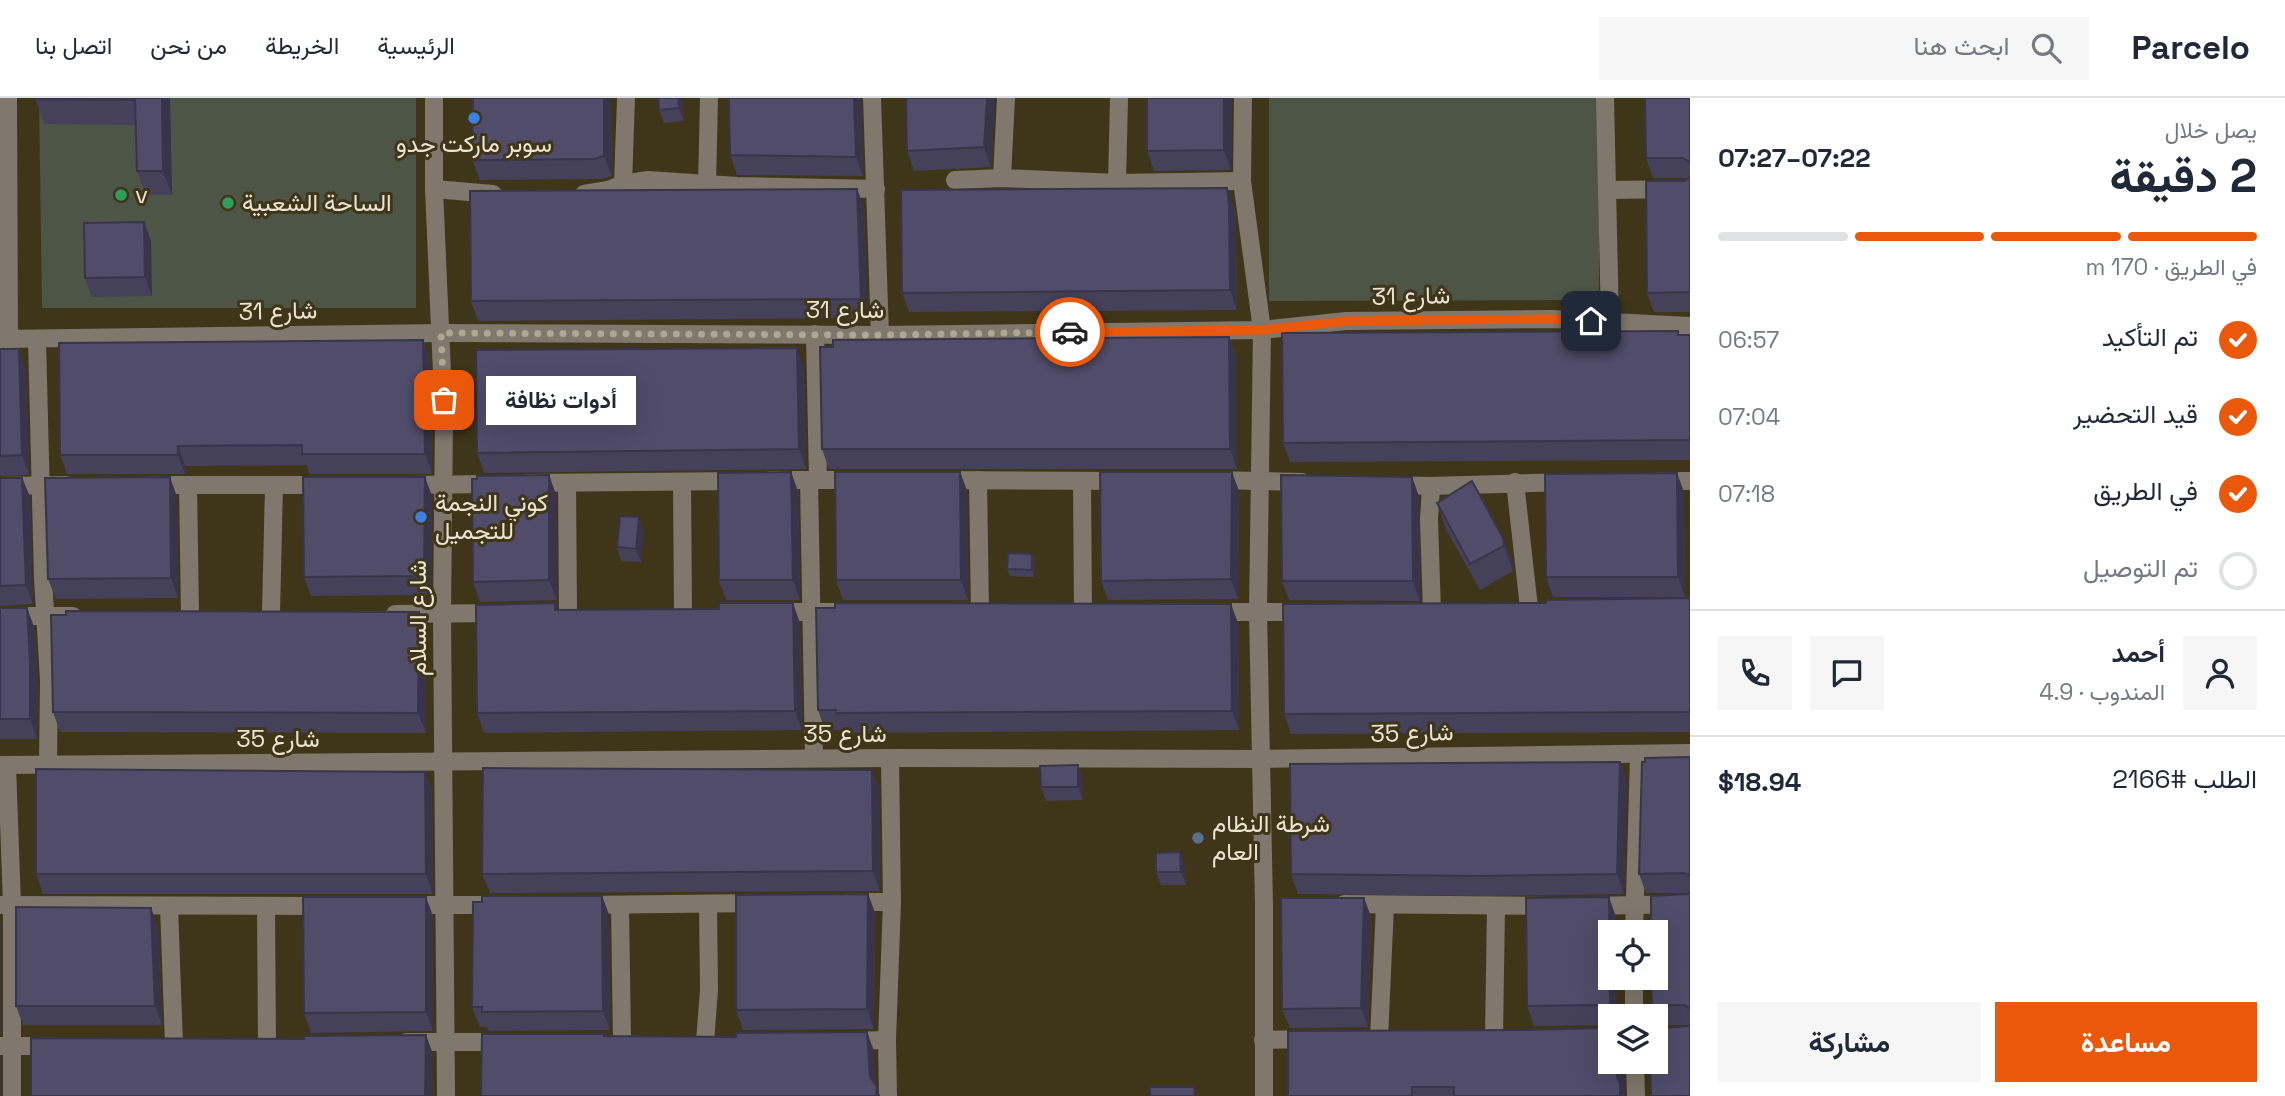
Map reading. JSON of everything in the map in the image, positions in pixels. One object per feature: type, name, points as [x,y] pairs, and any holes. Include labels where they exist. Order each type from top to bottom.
[{"type":"street","points":[[4,339],[4,201],[8,98]]},
{"type":"street","name":"شارع السلام","points":[[434,98],[434,189],[441,333],[444,485],[442,614],[446,1096]]},
{"type":"street","points":[[623,184],[626,98]]},
{"type":"street","points":[[707,185],[709,98]]},
{"type":"street","points":[[872,98],[880,335]]},
{"type":"street","points":[[1002,178],[1006,98]]},
{"type":"street","points":[[1117,183],[1119,98]]},
{"type":"street","points":[[1243,98],[1242,181],[1262,330],[1258,480],[1260,759],[1271,905],[1263,1040],[1264,1096]]},
{"type":"street","points":[[1605,98],[1610,322]]},
{"type":"street","points":[[956,180],[1002,178],[1117,183],[1242,181]]},
{"type":"street","points":[[569,195],[589,194],[648,180],[707,185],[876,188]]},
{"type":"street","points":[[434,189],[516,195]]},
{"type":"street","points":[[1607,190],[1690,189]]},
{"type":"street","name":"شارع 31","points":[[4,339],[441,333],[880,335],[1262,330],[1346,321],[1553,319],[1690,326]]},
{"type":"street","points":[[814,758],[812,612],[815,334]]},
{"type":"street","points":[[37,339],[49,680],[48,764]]},
{"type":"street","points":[[391,485],[871,480]]},
{"type":"street","points":[[924,480],[1136,481]]},
{"type":"street","points":[[978,480],[979,611]]},
{"type":"street","points":[[1191,480],[1325,482]]},
{"type":"street","points":[[1082,481],[1083,610]]},
{"type":"street","points":[[1636,481],[1690,481]]},
{"type":"street","points":[[682,482],[683,611]]},
{"type":"street","points":[[1515,482],[1530,608]]},
{"type":"street","points":[[1378,484],[1431,486],[1582,482]]},
{"type":"street","points":[[567,483],[568,611]]},
{"type":"street","points":[[0,486],[82,485]]},
{"type":"street","points":[[135,485],[339,485]]},
{"type":"street","points":[[188,485],[190,614]]},
{"type":"street","points":[[271,614],[274,485]]},
{"type":"street","points":[[1431,486],[1429,520],[1432,612]]},
{"type":"street","points":[[1191,611],[1325,612]]},
{"type":"street","points":[[376,614],[518,612]]},
{"type":"street","points":[[760,612],[854,612]]},
{"type":"street","points":[[0,616],[84,616]]},
{"type":"street","name":"شارع 35","points":[[4,765],[814,758],[1260,759],[1690,753]]},
{"type":"street","points":[[1634,920],[1639,755]]},
{"type":"street","points":[[888,1096],[887,1040],[892,902],[890,758]]},
{"type":"street","points":[[4,765],[5,1046],[12,1096]]},
{"type":"street","points":[[826,902],[892,902]]},
{"type":"street","points":[[566,905],[774,903]]},
{"type":"street","points":[[705,1041],[709,990],[708,904]]},
{"type":"street","points":[[1330,904],[1496,907],[1690,904]]},
{"type":"street","points":[[6,905],[348,906]]},
{"type":"street","points":[[390,905],[512,905]]},
{"type":"street","points":[[620,905],[622,1041]]},
{"type":"street","points":[[1379,1039],[1385,905]]},
{"type":"street","points":[[169,906],[174,1045]]},
{"type":"street","points":[[266,906],[267,1045]]},
{"type":"street","points":[[1494,1038],[1496,907]]},
{"type":"street","points":[[1263,1040],[1327,1039]]},
{"type":"street","points":[[831,1041],[887,1040]]},
{"type":"street","points":[[390,1043],[526,1042]]},
{"type":"street","points":[[5,1046],[65,1046]]},
{"type":"street","points":[[1635,1074],[1636,1096]]},
{"type":"green space","name":"الساحة الشعبية","points":[[39,98],[416,98],[416,308],[42,308]]},
{"type":"green space","points":[[1269,98],[1599,98],[1599,300],[1269,301]]},
{"type":"building","points":[[35,98],[162,98],[163,171],[137,171],[135,100]]},
{"type":"building","points":[[473,98],[604,98],[604,156],[594,159],[472,160]]},
{"type":"building","points":[[658,98],[678,98],[679,108],[659,110]]},
{"type":"building","points":[[729,98],[854,98],[856,157],[730,155]]},
{"type":"building","points":[[906,98],[987,98],[984,147],[907,151]]},
{"type":"building","points":[[1147,98],[1224,98],[1224,150],[1147,151]]},
{"type":"building","points":[[1645,98],[1690,98],[1690,162],[1683,158],[1646,158]]},
{"type":"building","points":[[1690,177],[1690,292],[1647,293],[1646,181],[1684,181]]},
{"type":"building","points":[[1227,188],[1230,290],[902,293],[901,190]]},
{"type":"building","points":[[857,189],[861,299],[471,301],[470,191]]},
{"type":"building","points":[[144,222],[145,277],[85,278],[84,223]]},
{"type":"building","points":[[1678,331],[1678,335],[1690,335],[1690,440],[1283,443],[1282,333]]},
{"type":"building","points":[[1229,337],[1230,449],[822,449],[820,347],[833,347],[833,340]]},
{"type":"building","points":[[423,340],[425,454],[302,454],[302,445],[178,446],[178,455],[60,455],[59,343]]},
{"type":"building","points":[[797,348],[799,449],[477,453],[476,350]]},
{"type":"building","points":[[0,349],[19,349],[22,455],[0,456]]},
{"type":"building","points":[[791,472],[793,580],[719,580],[718,473]]},
{"type":"building","points":[[835,472],[960,472],[961,580],[836,580]]},
{"type":"building","points":[[1100,472],[1232,472],[1231,579],[1101,581]]},
{"type":"building","points":[[1677,473],[1678,577],[1546,577],[1545,474]]},
{"type":"building","points":[[549,475],[549,580],[473,582],[472,479],[477,479],[477,476]]},
{"type":"building","points":[[1281,475],[1412,477],[1413,581],[1282,581]]},
{"type":"building","points":[[170,477],[171,578],[48,579],[45,478]]},
{"type":"building","points":[[303,477],[425,477],[424,576],[304,577]]},
{"type":"building","points":[[0,478],[22,478],[26,585],[0,586]]},
{"type":"building","points":[[1472,481],[1503,538],[1504,546],[1470,564],[1437,503]]},
{"type":"building","points":[[620,516],[639,517],[636,549],[617,547]]},
{"type":"building","points":[[1008,553],[1032,554],[1032,570],[1007,569]]},
{"type":"building","points":[[1690,598],[1690,712],[1284,714],[1283,604],[1546,603],[1546,600]]},
{"type":"building","points":[[555,603],[555,610],[719,609],[719,603],[793,603],[795,711],[477,713],[476,605]]},
{"type":"building","points":[[835,603],[1231,604],[1232,711],[836,713],[836,710],[818,710],[816,608],[835,608]]},
{"type":"building","points":[[0,608],[27,608],[30,719],[0,719]]},
{"type":"building","points":[[66,611],[419,612],[418,713],[53,712],[51,615],[66,615]]},
{"type":"building","points":[[1690,757],[1690,877],[1683,873],[1639,874],[1642,762],[1645,762],[1645,758]]},
{"type":"building","points":[[1620,762],[1617,874],[1291,874],[1290,764]]},
{"type":"building","points":[[1078,765],[1078,787],[1041,787],[1040,766]]},
{"type":"building","points":[[483,768],[872,770],[873,871],[482,874]]},
{"type":"building","points":[[36,769],[425,772],[426,874],[36,874]]},
{"type":"building","points":[[1180,852],[1181,872],[1156,872],[1156,853]]},
{"type":"building","points":[[1690,892],[1690,1009],[1684,1005],[1652,1004],[1651,990],[1668,990],[1668,920],[1651,920],[1651,896]]},
{"type":"building","points":[[868,894],[867,1009],[736,1010],[736,895]]},
{"type":"building","points":[[482,896],[602,896],[603,1011],[482,1012],[482,1007],[472,1007],[473,902],[482,902]]},
{"type":"building","points":[[303,897],[426,897],[426,1012],[304,1013]]},
{"type":"building","points":[[1609,897],[1609,920],[1598,920],[1598,990],[1610,990],[1610,1004],[1527,1006],[1526,898]]},
{"type":"building","points":[[1281,898],[1364,898],[1361,1008],[1282,1009]]},
{"type":"building","points":[[16,907],[151,908],[155,1006],[16,1006]]},
{"type":"building","points":[[1690,1025],[1690,1096],[1651,1096],[1650,1074],[1668,1074],[1668,1028]]},
{"type":"building","points":[[1598,1028],[1598,1074],[1617,1074],[1620,1096],[1454,1096],[1454,1087],[1412,1087],[1412,1096],[1288,1096],[1288,1031]]},
{"type":"building","points":[[867,1032],[870,1077],[877,1087],[876,1096],[481,1096],[482,1034],[736,1037],[736,1033]]},
{"type":"building","points":[[426,1035],[425,1096],[31,1096],[31,1038],[304,1039],[304,1036]]},
{"type":"building","points":[[1150,1087],[1194,1087],[1195,1096],[1150,1096]]},
{"type":"way so far","points":[[444,400],[441,333],[880,335],[1070,332]]},
{"type":"place","name":"سوبر ماركت جدو","points":[[474,118]]},
{"type":"place","name":"v","points":[[121,195]]},
{"type":"place","name":"الساحة الشعبية","points":[[228,203]]},
{"type":"place","name":"أدوات نظافة","points":[[444,400]]},
{"type":"place","name":"كوني النجمة للتجميل","points":[[421,517]]},
{"type":"place","name":"شرطة النظام العام","points":[[1198,838]]},
{"type":"route","points":[[1070,332],[1262,330],[1346,321],[1591,321]]}]
